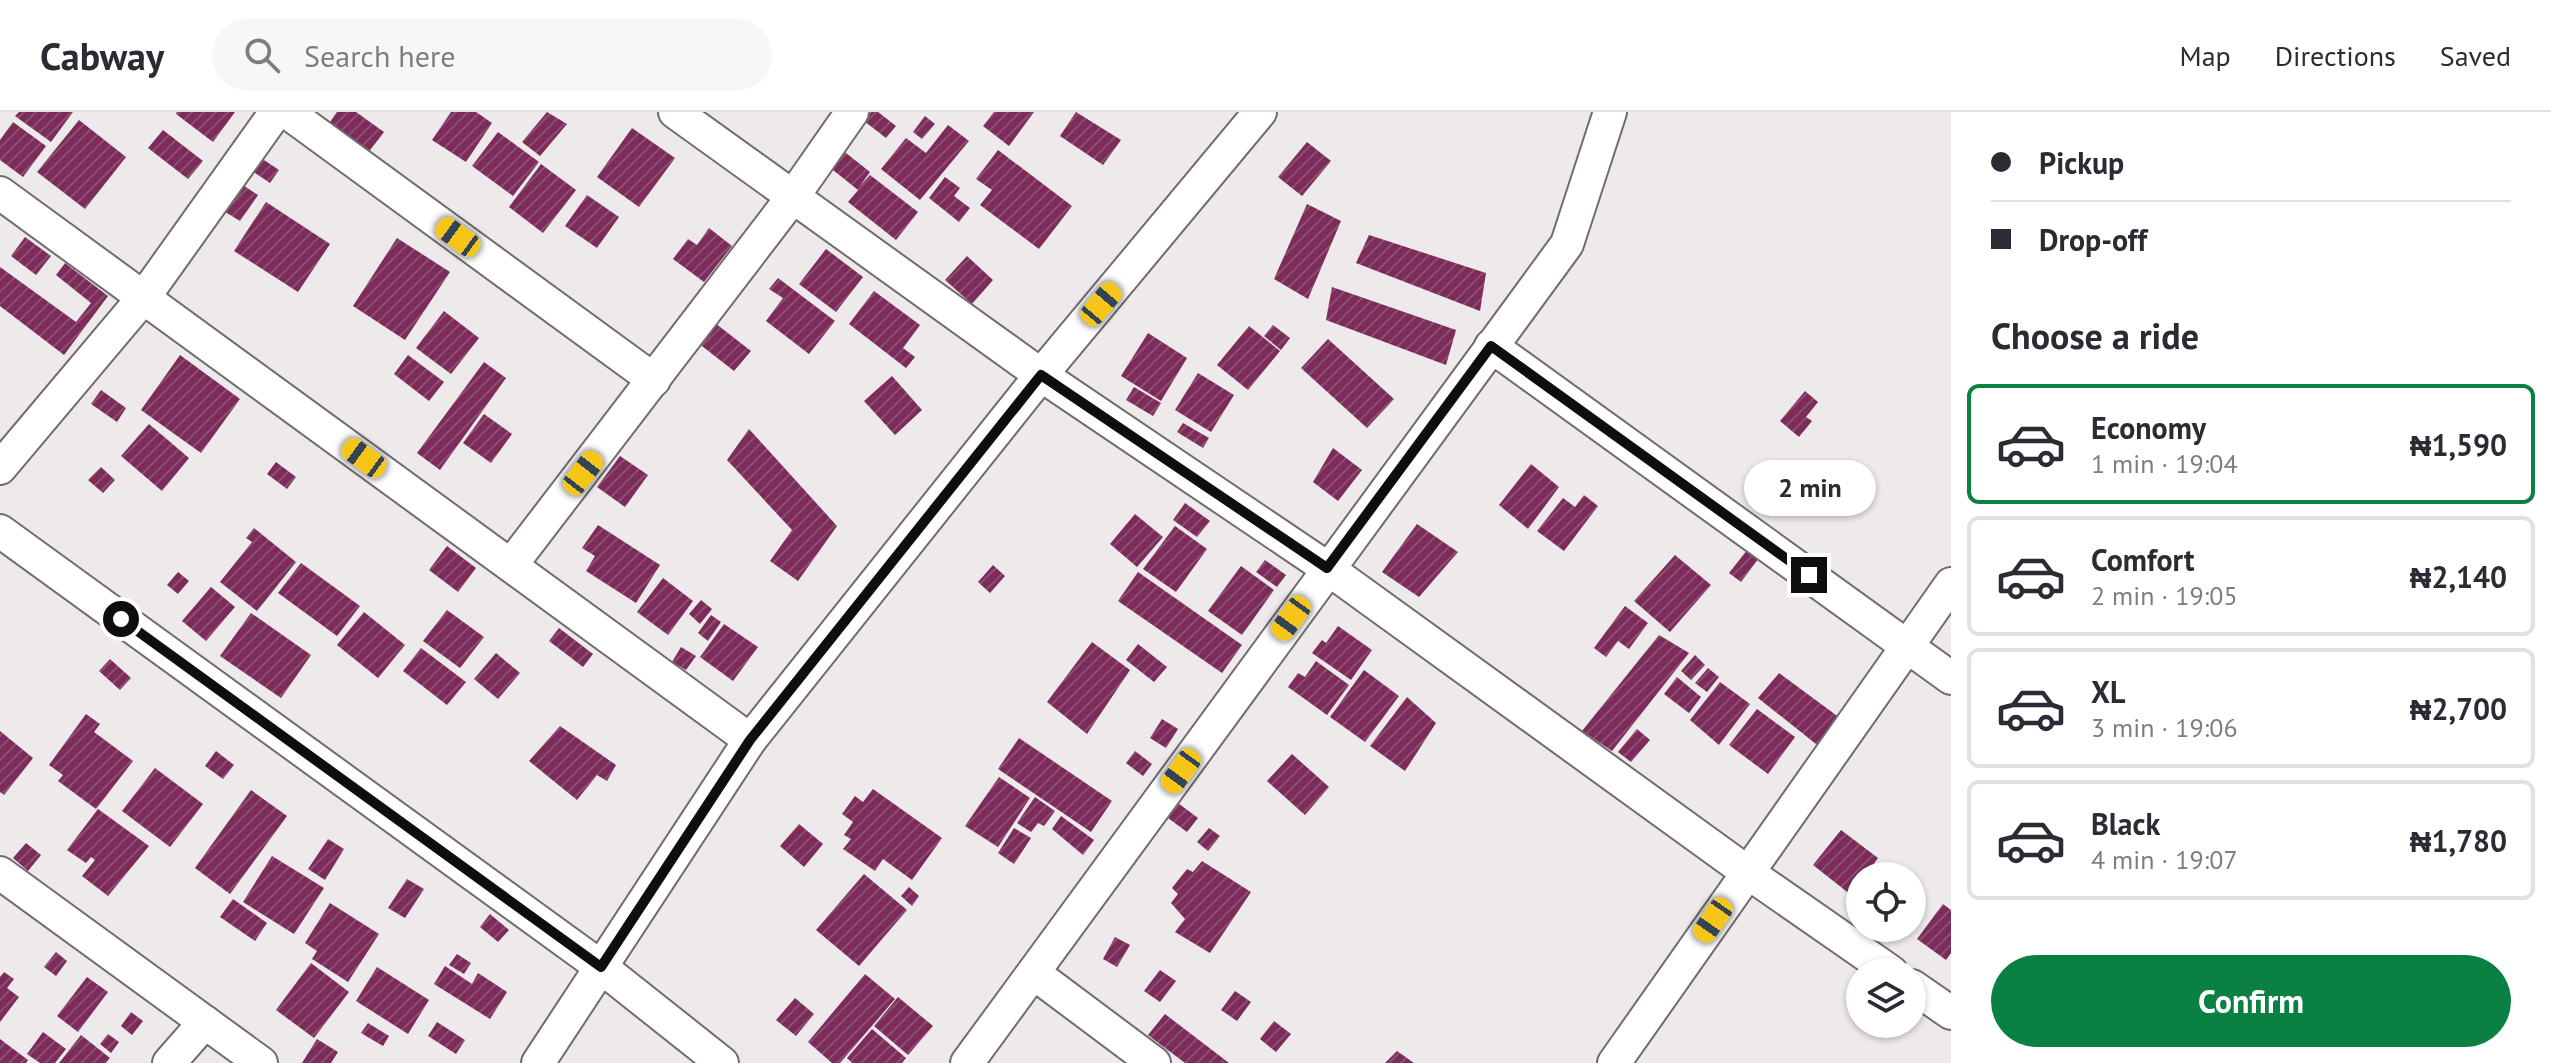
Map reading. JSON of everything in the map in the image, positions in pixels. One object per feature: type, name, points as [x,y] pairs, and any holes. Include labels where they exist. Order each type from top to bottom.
[{"type":"street","points":[[0,468],[144,297],[276,112]]},
{"type":"street","points":[[287,112],[654,380]]},
{"type":"street","points":[[675,112],[1041,375],[1327,568],[1871,958]]},
{"type":"street","points":[[511,565],[792,198],[852,112]]},
{"type":"street","points":[[538,1063],[750,740],[1041,375],[1260,112]]},
{"type":"street","points":[[967,1063],[1567,244],[1610,112]]},
{"type":"street","points":[[0,193],[750,740]]},
{"type":"street","points":[[1491,346],[1951,678]]},
{"type":"street","points":[[0,531],[601,967],[722,1063]]},
{"type":"street","points":[[1614,1063],[1951,584]]},
{"type":"street","points":[[0,873],[261,1063]]},
{"type":"street","points":[[1035,974],[1154,1063]]},
{"type":"street","points":[[1926,996],[1951,1013]]},
{"type":"street","points":[[169,1063],[205,1022]]},
{"type":"building","points":[[19,112],[73,112],[51,142],[15,116]]},
{"type":"building","points":[[177,112],[235,112],[213,142]]},
{"type":"building","points":[[337,112],[356,112],[384,132],[368,153],[328,125]]},
{"type":"building","points":[[451,112],[476,112],[492,123],[466,162],[432,140]]},
{"type":"building","points":[[547,112],[567,124],[540,156],[522,142]]},
{"type":"building","points":[[871,112],[878,112],[896,126],[886,138],[864,121]]},
{"type":"building","points":[[994,112],[1034,112],[1009,146],[983,126]]},
{"type":"building","points":[[1076,112],[1121,140],[1103,165],[1060,136]]},
{"type":"building","points":[[925,116],[935,124],[922,139],[913,132]]},
{"type":"building","points":[[79,120],[126,157],[85,209],[37,172]]},
{"type":"building","points":[[13,122],[46,146],[23,177],[0,160],[0,140]]},
{"type":"building","points":[[948,125],[969,141],[920,200],[881,169],[906,138],[926,153]]},
{"type":"building","points":[[632,128],[675,158],[639,207],[597,177]]},
{"type":"building","points":[[163,130],[203,161],[188,179],[148,148]]},
{"type":"building","points":[[498,132],[539,162],[513,196],[472,166]]},
{"type":"building","points":[[1307,142],[1331,161],[1302,196],[1278,177]]},
{"type":"building","points":[[841,149],[870,172],[860,186],[870,175],[918,212],[896,240],[848,202],[858,190],[828,166]]},
{"type":"building","points":[[998,150],[1072,206],[1039,249],[980,205],[992,190],[976,179]]},
{"type":"building","points":[[261,158],[279,170],[270,183],[252,171]]},
{"type":"building","points":[[541,164],[576,190],[543,233],[509,207]]},
{"type":"building","points":[[945,177],[960,188],[954,196],[970,208],[959,222],[929,198]]},
{"type":"building","points":[[235,180],[258,195],[240,221],[217,207]]},
{"type":"building","points":[[587,195],[619,217],[597,248],[565,226]]},
{"type":"building","points":[[266,202],[330,244],[298,292],[234,251]]},
{"type":"building","points":[[1307,204],[1341,221],[1308,299],[1274,279]]},
{"type":"building","points":[[709,228],[732,246],[704,282],[673,259],[688,239],[697,245]]},
{"type":"building","points":[[1369,235],[1486,273],[1480,311],[1356,263]]},
{"type":"building","points":[[25,237],[51,256],[36,275],[11,256]]},
{"type":"building","points":[[397,238],[450,272],[405,340],[353,306]]},
{"type":"building","points":[[826,249],[863,277],[836,312],[799,284]]},
{"type":"building","points":[[967,256],[993,280],[972,304],[945,280]]},
{"type":"building","points":[[65,263],[108,296],[64,355],[0,306],[0,267],[76,322],[91,303],[56,275]]},
{"type":"building","points":[[778,278],[835,321],[809,354],[766,321],[783,298],[769,289]]},
{"type":"building","points":[[1332,287],[1456,330],[1446,365],[1326,320]]},
{"type":"building","points":[[874,291],[920,325],[903,348],[915,357],[906,368],[849,324]]},
{"type":"building","points":[[444,311],[479,338],[451,374],[416,348]]},
{"type":"building","points":[[715,323],[751,351],[734,371],[698,343]]},
{"type":"building","points":[[1273,325],[1290,338],[1281,350],[1264,336]]},
{"type":"building","points":[[1249,326],[1280,351],[1248,390],[1217,365]]},
{"type":"building","points":[[1148,333],[1187,358],[1161,401],[1121,376]]},
{"type":"building","points":[[1328,339],[1394,399],[1367,428],[1301,368]]},
{"type":"building","points":[[180,355],[240,399],[201,453],[141,410]]},
{"type":"building","points":[[408,355],[444,382],[429,401],[394,374]]},
{"type":"building","points":[[484,362],[506,378],[440,470],[417,453]]},
{"type":"building","points":[[1198,373],[1234,395],[1211,432],[1175,410]]},
{"type":"building","points":[[892,376],[922,410],[895,435],[864,401]]},
{"type":"building","points":[[1134,387],[1161,403],[1153,416],[1126,400]]},
{"type":"building","points":[[101,390],[126,408],[117,422],[91,404]]},
{"type":"building","points":[[1805,391],[1818,402],[1806,417],[1812,421],[1799,437],[1780,421]]},
{"type":"building","points":[[484,414],[512,434],[491,463],[463,443]]},
{"type":"building","points":[[1183,423],[1209,438],[1203,448],[1177,432]]},
{"type":"building","points":[[149,424],[189,458],[162,491],[121,456]]},
{"type":"building","points":[[749,429],[837,526],[798,581],[770,561],[792,530],[727,460]]},
{"type":"building","points":[[1333,448],[1362,470],[1338,501],[1313,482]]},
{"type":"building","points":[[620,456],[648,475],[625,507],[597,487]]},
{"type":"building","points":[[276,462],[296,477],[287,489],[267,474]]},
{"type":"building","points":[[1531,464],[1559,487],[1528,529],[1499,505]]},
{"type":"building","points":[[101,467],[115,480],[103,493],[88,480]]},
{"type":"building","points":[[1584,495],[1598,506],[1564,551],[1537,531],[1563,498],[1575,507]]},
{"type":"building","points":[[1185,503],[1210,521],[1197,537],[1173,520]]},
{"type":"building","points":[[1135,514],[1163,537],[1137,567],[1110,544]]},
{"type":"building","points":[[1417,524],[1458,552],[1419,597],[1382,572]]},
{"type":"building","points":[[598,525],[660,565],[636,603],[586,571],[595,556],[582,548]]},
{"type":"building","points":[[1175,526],[1207,549],[1176,592],[1143,569]]},
{"type":"building","points":[[254,528],[296,562],[257,611],[220,582],[252,542],[246,538]]},
{"type":"building","points":[[447,546],[476,568],[458,592],[429,570]]},
{"type":"building","points":[[1748,549],[1759,558],[1741,582],[1729,573]]},
{"type":"building","points":[[1675,555],[1711,585],[1670,632],[1634,601]]},
{"type":"building","points":[[1265,560],[1286,575],[1277,587],[1256,572]]},
{"type":"building","points":[[301,563],[360,606],[337,636],[278,593]]},
{"type":"building","points":[[993,565],[1005,576],[990,593],[978,582]]},
{"type":"building","points":[[1241,566],[1274,590],[1242,635],[1208,611]]},
{"type":"building","points":[[178,572],[189,581],[178,594],[167,585]]},
{"type":"building","points":[[1138,572],[1242,645],[1222,673],[1118,601]]},
{"type":"building","points":[[663,578],[693,601],[668,635],[637,612]]},
{"type":"building","points":[[211,587],[235,607],[206,641],[182,621]]},
{"type":"building","points":[[701,600],[712,609],[700,624],[689,614]]},
{"type":"building","points":[[1625,606],[1648,623],[1629,649],[1618,641],[1606,657],[1594,648]]},
{"type":"building","points":[[447,610],[484,637],[460,668],[423,641]]},
{"type":"building","points":[[364,612],[405,645],[378,678],[337,645]]},
{"type":"building","points":[[251,613],[311,655],[281,698],[220,656]]},
{"type":"building","points":[[711,615],[721,622],[708,641],[698,633]]},
{"type":"building","points":[[724,624],[758,647],[733,681],[700,657]]},
{"type":"building","points":[[1338,626],[1372,650],[1351,680],[1312,653],[1322,640],[1326,643]]},
{"type":"building","points":[[559,628],[593,654],[583,667],[549,641]]},
{"type":"building","points":[[1659,635],[1689,653],[1612,751],[1582,731]]},
{"type":"building","points":[[1092,642],[1130,670],[1087,734],[1047,702]]},
{"type":"building","points":[[1138,644],[1167,667],[1154,682],[1126,660]]},
{"type":"building","points":[[681,647],[696,656],[686,670],[672,662]]},
{"type":"building","points":[[421,648],[466,682],[447,705],[403,671]]},
{"type":"building","points":[[496,653],[520,673],[498,699],[474,679]]},
{"type":"building","points":[[1695,655],[1705,665],[1691,680],[1681,671]]},
{"type":"building","points":[[110,659],[131,678],[120,690],[99,671]]},
{"type":"building","points":[[1316,661],[1349,685],[1327,715],[1288,687],[1298,673],[1305,677]]},
{"type":"building","points":[[1708,668],[1719,677],[1707,692],[1695,683]]},
{"type":"building","points":[[1364,670],[1399,696],[1365,742],[1330,717]]},
{"type":"building","points":[[1779,673],[1840,718],[1821,748],[1758,698]]},
{"type":"building","points":[[1677,677],[1701,697],[1689,713],[1664,694]]},
{"type":"building","points":[[1720,682],[1750,704],[1719,745],[1690,720]]},
{"type":"building","points":[[1407,697],[1436,723],[1405,771],[1370,746]]},
{"type":"building","points":[[1757,709],[1795,737],[1768,774],[1729,745]]},
{"type":"building","points":[[86,714],[100,724],[94,732],[133,761],[96,809],[58,781],[63,775],[49,765]]},
{"type":"building","points":[[1162,719],[1178,729],[1166,748],[1150,738]]},
{"type":"building","points":[[560,726],[616,765],[607,781],[597,775],[577,800],[529,761]]},
{"type":"building","points":[[1637,729],[1650,740],[1631,762],[1618,752]]},
{"type":"building","points":[[0,731],[33,758],[4,795],[0,792]]},
{"type":"building","points":[[1019,738],[1112,801],[1091,832],[998,769]]},
{"type":"building","points":[[216,751],[234,765],[223,779],[205,766]]},
{"type":"building","points":[[1135,751],[1152,764],[1143,776],[1126,763]]},
{"type":"building","points":[[1292,754],[1329,787],[1305,815],[1267,781]]},
{"type":"building","points":[[155,768],[203,804],[170,847],[122,811]]},
{"type":"building","points":[[999,777],[1030,798],[998,847],[965,826]]},
{"type":"building","points":[[873,789],[942,838],[912,880],[883,859],[875,871],[843,849],[851,839],[844,835],[853,822],[842,814],[855,796],[863,802]]},
{"type":"building","points":[[251,790],[287,816],[230,894],[195,868]]},
{"type":"building","points":[[1035,797],[1055,811],[1044,826],[1038,823],[1031,832],[1017,823]]},
{"type":"building","points":[[1178,803],[1198,818],[1187,832],[1168,818]]},
{"type":"building","points":[[98,809],[149,846],[108,896],[82,876],[95,860],[91,857],[86,863],[67,850]]},
{"type":"building","points":[[1061,816],[1094,840],[1083,855],[1052,829]]},
{"type":"building","points":[[799,824],[823,844],[804,867],[780,846]]},
{"type":"building","points":[[1014,828],[1031,838],[1014,864],[998,853]]},
{"type":"building","points":[[1209,828],[1220,836],[1208,851],[1197,842]]},
{"type":"building","points":[[1841,830],[1878,858],[1875,862],[1846,862],[1846,891],[1813,865]]},
{"type":"building","points":[[328,839],[344,849],[325,880],[308,869]]},
{"type":"building","points":[[26,843],[41,855],[28,871],[13,858]]},
{"type":"building","points":[[272,856],[324,888],[294,934],[243,902]]},
{"type":"building","points":[[1202,861],[1251,892],[1210,953],[1175,932],[1185,919],[1171,903],[1178,894],[1172,888],[1187,869],[1193,872]]},
{"type":"building","points":[[864,874],[907,910],[859,966],[816,930]]},
{"type":"building","points":[[407,879],[424,889],[405,918],[388,908]]},
{"type":"building","points":[[909,887],[919,896],[912,906],[901,896]]},
{"type":"building","points":[[233,899],[267,923],[255,941],[220,917]]},
{"type":"building","points":[[330,903],[379,934],[348,982],[312,959],[317,951],[305,943]]},
{"type":"building","points":[[1943,904],[1951,910],[1951,953],[1946,960],[1921,942],[1926,942],[1926,927]]},
{"type":"building","points":[[490,914],[509,930],[498,942],[480,927]]},
{"type":"building","points":[[1115,937],[1130,945],[1117,967],[1103,959]]},
{"type":"building","points":[[56,952],[67,961],[56,976],[44,967]]},
{"type":"building","points":[[457,954],[471,963],[464,974],[449,965]]},
{"type":"building","points":[[311,963],[349,992],[314,1038],[276,1010]]},
{"type":"building","points":[[445,966],[472,984],[478,973],[507,992],[490,1019],[434,984]]},
{"type":"building","points":[[377,967],[429,1000],[408,1034],[356,1001]]},
{"type":"building","points":[[1160,970],[1176,981],[1160,1002],[1144,991]]},
{"type":"building","points":[[4,972],[14,979],[7,988],[19,997],[0,1022],[0,977]]},
{"type":"building","points":[[865,974],[895,999],[840,1063],[832,1063],[808,1042]]},
{"type":"building","points":[[87,977],[108,992],[78,1032],[57,1016]]},
{"type":"building","points":[[1235,991],[1251,1002],[1237,1021],[1221,1010]]},
{"type":"building","points":[[898,997],[933,1026],[908,1055],[874,1026]]},
{"type":"building","points":[[795,998],[814,1014],[796,1036],[776,1020]]},
{"type":"building","points":[[131,1012],[143,1021],[132,1035],[121,1026]]},
{"type":"building","points":[[1165,1014],[1229,1063],[1185,1063],[1148,1035]]},
{"type":"building","points":[[1274,1021],[1291,1034],[1276,1052],[1260,1039]]},
{"type":"building","points":[[437,1022],[465,1040],[456,1054],[428,1036]]},
{"type":"building","points":[[368,1023],[389,1036],[383,1046],[361,1033]]},
{"type":"building","points":[[872,1029],[906,1058],[902,1063],[852,1063],[847,1058]]},
{"type":"building","points":[[43,1032],[66,1049],[55,1063],[40,1063],[27,1054]]},
{"type":"building","points":[[108,1034],[119,1042],[111,1053],[100,1044]]},
{"type":"building","points":[[81,1035],[110,1058],[106,1063],[59,1063]]},
{"type":"building","points":[[0,1039],[28,1060],[26,1063],[0,1063]]},
{"type":"building","points":[[317,1039],[338,1052],[331,1063],[302,1063]]},
{"type":"building","points":[[1397,1051],[1414,1063],[1385,1063]]},
{"type":"route","points":[[121,619],[601,967],[750,740],[1041,375],[1327,568],[1491,346],[1809,575]]}]
